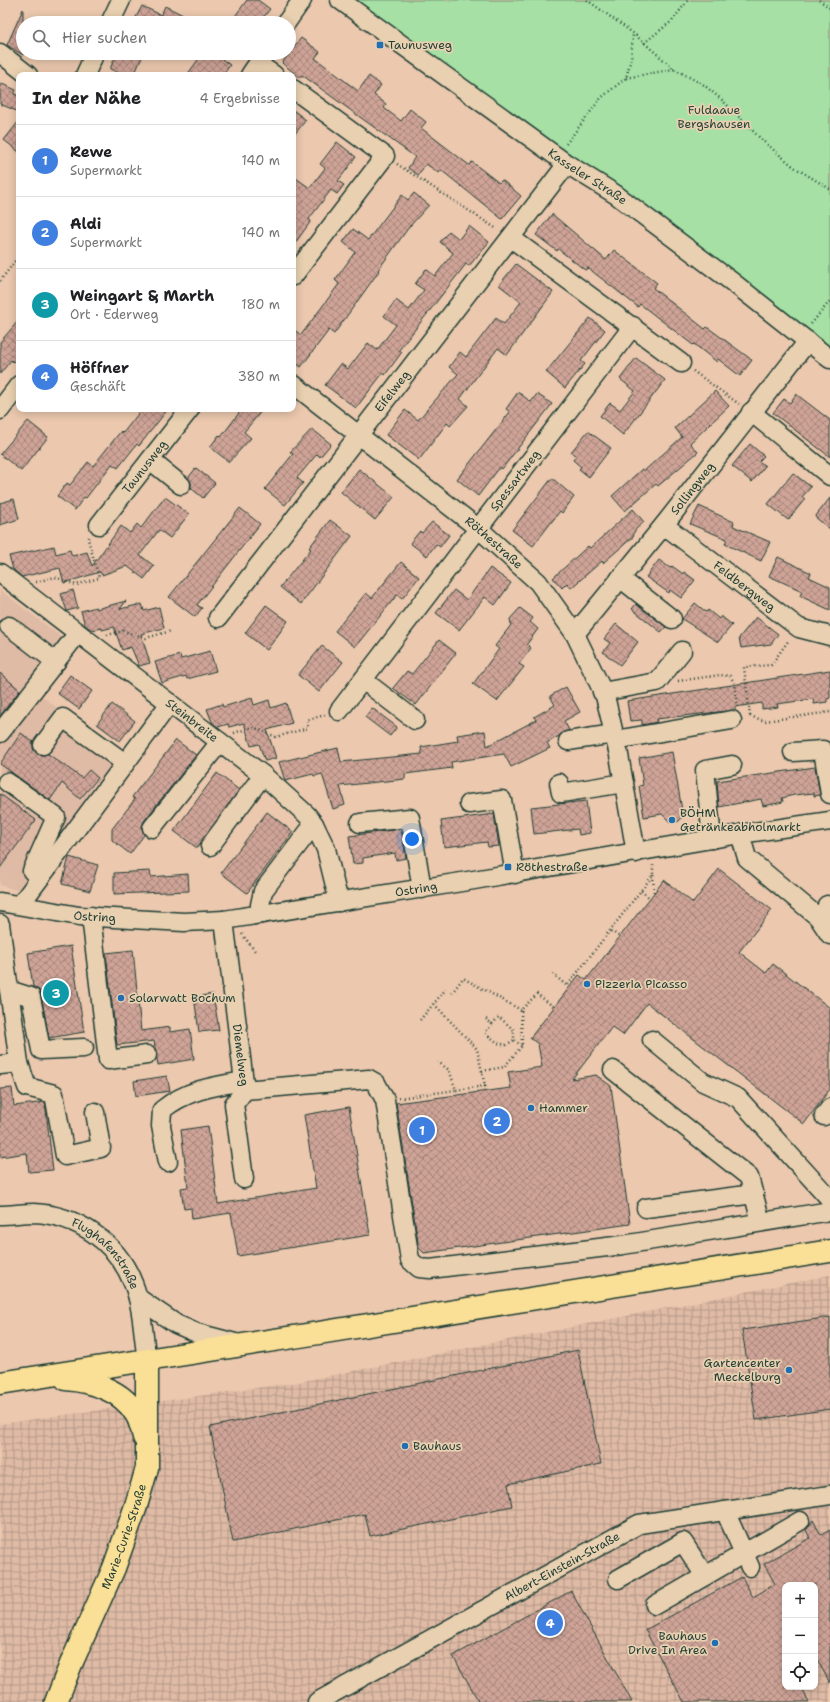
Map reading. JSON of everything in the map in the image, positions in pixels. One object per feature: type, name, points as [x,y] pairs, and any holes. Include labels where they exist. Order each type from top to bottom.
[{"type":"main road","points":[[0,1384],[830,1251]]},
{"type":"main road","name":"Marie-Curie-Straße","points":[[56,1702],[71,1664],[114,1568],[136,1506],[146,1468],[147,1361]]},
{"type":"main road","points":[[43,1377],[91,1383],[113,1392],[124,1400],[136,1413],[147,1444]]},
{"type":"street","points":[[113,16],[121,0]]},
{"type":"street","points":[[291,16],[302,0]]},
{"type":"street","name":"Kasseler Straße","points":[[340,0],[562,160],[615,194],[729,279],[830,359]]},
{"type":"street","points":[[0,53],[24,72]]},
{"type":"street","points":[[86,72],[92,60]]},
{"type":"street","points":[[258,64],[270,72]]},
{"type":"street","points":[[296,91],[385,156],[296,272]]},
{"type":"street","name":"Eifelweg","points":[[218,618],[511,238],[562,160]]},
{"type":"street","points":[[511,238],[633,326],[681,363]]},
{"type":"street","name":"Spessartweg","points":[[339,711],[480,529],[633,326]]},
{"type":"street","name":"Sollingweg","points":[[575,634],[664,525],[805,339]]},
{"type":"street","name":"Röthestraße","points":[[296,386],[480,529],[538,582],[575,634],[602,692],[624,783],[645,852]]},
{"type":"street","points":[[0,410],[16,389]]},
{"type":"street","name":"Taunusweg","points":[[99,525],[188,412]]},
{"type":"street","points":[[751,412],[830,476]]},
{"type":"street","points":[[148,463],[177,486]]},
{"type":"street","name":"Feldbergweg","points":[[664,525],[799,628],[830,636]]},
{"type":"street","name":"Steinbreite","points":[[0,573],[263,776],[307,814],[314,824],[326,849],[338,902]]},
{"type":"street","points":[[620,578],[672,619]]},
{"type":"street","points":[[9,626],[56,662]]},
{"type":"street","points":[[0,733],[56,662],[83,637]]},
{"type":"street","points":[[602,692],[657,682],[682,651]]},
{"type":"street","points":[[363,680],[415,720]]},
{"type":"street","points":[[20,905],[170,703]]},
{"type":"street","points":[[43,745],[63,718],[125,763]]},
{"type":"street","points":[[568,741],[614,737],[736,719]]},
{"type":"street","points":[[152,828],[218,741]]},
{"type":"street","points":[[793,752],[823,750],[830,794]]},
{"type":"street","points":[[712,839],[704,770],[732,765]]},
{"type":"street","points":[[210,846],[263,776]]},
{"type":"street","points":[[7,782],[56,817],[32,871],[41,877]]},
{"type":"street","points":[[559,783],[561,793],[624,783]]},
{"type":"street","points":[[469,804],[502,800],[515,874]]},
{"type":"street","points":[[360,823],[410,818],[422,889]]},
{"type":"street","name":"Ostring","points":[[0,902],[90,916],[184,922],[230,919],[515,874],[740,834],[830,821]]},
{"type":"street","points":[[261,914],[260,905],[263,891],[314,824]]},
{"type":"street","points":[[740,834],[746,858],[818,917],[830,935]]},
{"type":"street","points":[[90,916],[108,1060],[147,1055]]},
{"type":"street","name":"Diemelweg","points":[[230,919],[245,1086],[369,1079],[376,1082],[385,1100]]},
{"type":"street","points":[[0,924],[19,1063],[28,1087],[54,1094],[65,1156],[101,1148],[95,1112]]},
{"type":"street","points":[[9,990],[31,997],[42,1050],[84,1048]]},
{"type":"street","points":[[652,1040],[702,1082],[738,1098],[830,1199]]},
{"type":"street","points":[[0,1066],[19,1063]]},
{"type":"street","points":[[613,1070],[749,1177],[762,1222]]},
{"type":"street","points":[[168,1162],[160,1126],[162,1110],[173,1101],[195,1091],[245,1086]]},
{"type":"street","points":[[244,1179],[234,1104],[245,1086]]},
{"type":"street","points":[[385,1100],[410,1260],[419,1268],[430,1269],[623,1245],[830,1211]]},
{"type":"street","points":[[646,1208],[754,1194]]},
{"type":"street","name":"Flughafenstraße","points":[[0,1215],[34,1213],[58,1217],[79,1224],[100,1237],[124,1265],[133,1283],[138,1298],[147,1361]]},
{"type":"street","points":[[138,1298],[176,1324],[197,1333],[247,1345]]},
{"type":"street","name":"Albert-Einstein-Straße","points":[[317,1702],[639,1524],[830,1495]]},
{"type":"street","points":[[725,1511],[746,1560]]},
{"type":"street","points":[[655,1605],[705,1576],[746,1560],[800,1521]]},
{"type":"street","points":[[618,1579],[683,1542],[705,1576]]},
{"type":"path","points":[[587,0],[633,33],[674,69],[704,85],[794,167],[830,189]]},
{"type":"path","points":[[644,42],[672,21],[688,0]]},
{"type":"path","points":[[819,0],[830,8]]},
{"type":"path","points":[[626,78],[631,59],[633,33]]},
{"type":"path","points":[[562,160],[601,98],[626,78],[674,69]]},
{"type":"path","points":[[385,156],[511,238]]},
{"type":"path","points":[[0,281],[16,260]]},
{"type":"path","points":[[805,339],[830,301]]},
{"type":"path","points":[[681,363],[751,412]]},
{"type":"path","points":[[18,587],[55,577],[76,586],[99,578],[88,539],[99,525]]},
{"type":"path","points":[[750,716],[744,668],[771,666],[799,628]]},
{"type":"path","points":[[83,637],[123,631],[146,638],[171,631]]},
{"type":"path","points":[[657,682],[673,682],[720,674],[730,676],[736,684],[736,719],[750,716],[765,721],[830,712]]},
{"type":"path","points":[[218,741],[253,727],[276,737],[308,728],[307,720],[339,711]]},
{"type":"path","points":[[645,852],[653,874],[654,892]]},
{"type":"path","points":[[553,974],[567,986],[653,874]]},
{"type":"path","points":[[641,891],[650,898]]},
{"type":"path","points":[[230,919],[255,951]]},
{"type":"path","points":[[611,930],[620,937]]},
{"type":"path","points":[[452,993],[463,978],[521,1010]]},
{"type":"path","points":[[420,1020],[446,989]]},
{"type":"path","points":[[482,1071],[504,1067],[522,1046],[521,1010],[537,994],[554,1007]]},
{"type":"path","points":[[434,1004],[477,1048],[486,1091]]},
{"type":"path","points":[[499,1017],[514,1030],[514,1040],[506,1045],[498,1043],[485,1033],[499,1017]]},
{"type":"path","points":[[486,1019],[492,1024]]},
{"type":"path","points":[[514,1040],[522,1046]]},
{"type":"path","points":[[438,1062],[449,1070],[456,1090]]},
{"type":"path","points":[[385,1100],[485,1086]]},
{"type":"shaded area","points":[[0,590],[73,646],[38,693],[123,759],[24,892],[0,885]]},
{"type":"shaded area","points":[[830,1275],[830,1702],[0,1702],[0,1424],[299,1382]]},
{"type":"green space","name":"Fuldaaue Bergshausen","points":[[355,0],[830,0],[830,351]]},
{"type":"building","points":[[247,0],[258,0],[270,9],[264,16],[235,16]]},
{"type":"building","points":[[142,6],[161,15],[165,6],[183,15],[183,16],[137,16]]},
{"type":"building","points":[[23,9],[23,16],[20,16]]},
{"type":"building","points":[[16,25],[16,51],[7,45]]},
{"type":"building","points":[[301,38],[320,52],[315,58],[358,91],[369,76],[381,85],[374,95],[386,104],[384,108],[401,121],[410,109],[426,122],[421,128],[469,165],[472,162],[499,183],[502,180],[521,196],[502,219],[441,170],[439,173],[426,164],[418,175],[408,168],[415,157],[302,75],[300,78],[296,75],[296,72],[293,72],[282,63],[284,60],[296,60],[296,45]]},
{"type":"building","points":[[114,60],[141,60],[135,72],[117,72],[110,69]]},
{"type":"building","points":[[198,60],[223,60],[230,65],[225,72],[189,72]]},
{"type":"building","points":[[0,83],[16,90],[14,94],[16,95],[16,111],[0,104]]},
{"type":"building","points":[[296,112],[306,120],[296,132]]},
{"type":"building","points":[[16,125],[16,150],[4,140]]},
{"type":"building","points":[[337,142],[356,157],[338,181],[344,185],[337,194],[331,190],[309,219],[311,221],[296,242],[296,178],[310,188],[325,168],[320,164]]},
{"type":"building","points":[[414,193],[429,205],[409,227],[334,334],[329,330],[301,367],[296,363],[296,331],[301,335],[339,284],[335,280],[355,252],[343,242],[353,229],[368,240],[402,195],[408,200]]},
{"type":"building","points":[[552,214],[606,260],[614,250],[657,283],[653,288],[705,329],[707,327],[752,360],[740,376],[718,359],[717,362],[694,344],[693,345],[640,304],[638,307],[588,268],[585,270],[558,249],[557,251],[536,235]]},
{"type":"building","points":[[469,226],[489,242],[469,266],[466,264],[399,350],[402,352],[385,375],[383,373],[356,408],[325,385],[341,364],[348,369],[368,343],[377,350],[396,325],[384,316],[396,300],[409,310],[424,290],[415,284],[426,269],[435,276],[453,253],[440,242],[449,231],[459,239]]},
{"type":"building","points":[[516,264],[553,292],[507,355],[498,348],[460,399],[468,406],[450,426],[447,423],[419,460],[386,435],[405,410],[418,420],[458,374],[449,367],[460,352],[466,357],[496,318],[504,324],[521,302],[499,285]]},
{"type":"building","points":[[590,318],[605,330],[581,361],[585,364],[565,388],[546,372]]},
{"type":"building","points":[[16,323],[16,358],[13,362],[11,360],[0,374],[0,342]]},
{"type":"building","points":[[636,358],[665,380],[623,435],[600,416],[610,403],[620,410],[635,391],[620,379]]},
{"type":"building","points":[[715,391],[729,406],[690,443],[698,452],[658,486],[656,484],[625,511],[612,496],[642,469],[644,471],[682,437],[675,428]]},
{"type":"building","points":[[518,392],[531,402],[537,394],[552,404],[502,469],[500,467],[478,496],[457,479],[510,412],[506,409]]},
{"type":"building","points":[[796,394],[830,420],[830,457],[773,413],[784,399],[790,403]]},
{"type":"building","points":[[140,412],[166,412],[139,446],[137,444],[118,468],[112,464],[75,510],[57,496],[67,483],[70,485],[88,462],[93,466],[121,431],[123,433]]},
{"type":"building","points":[[240,412],[261,412],[244,432],[251,438],[229,462],[210,447],[219,435],[221,437]]},
{"type":"building","points":[[28,421],[48,437],[21,471],[0,454]]},
{"type":"building","points":[[312,429],[331,444],[320,457],[317,454],[297,478],[303,483],[285,505],[265,489],[293,454],[290,452]]},
{"type":"building","points":[[588,431],[611,448],[589,477],[579,469],[581,467],[573,460],[576,456],[571,452]]},
{"type":"building","points":[[750,444],[764,456],[759,461],[765,466],[752,482],[732,466]]},
{"type":"building","points":[[196,468],[215,483],[203,498],[191,488],[191,482],[188,478]]},
{"type":"building","points":[[359,469],[394,497],[375,520],[341,492]]},
{"type":"building","points":[[793,473],[811,487],[802,497],[805,499],[788,520],[768,504]]},
{"type":"building","points":[[552,478],[574,497],[562,513],[560,511],[533,546],[512,530]]},
{"type":"building","points":[[165,497],[189,514],[170,538],[159,530],[140,555],[154,566],[144,579],[127,566],[102,575],[100,572],[64,583],[60,568],[22,577],[13,569],[9,556],[54,546],[56,554],[70,550],[72,556],[87,552],[92,566],[121,526],[130,533],[137,524],[141,528]]},
{"type":"building","points":[[830,498],[830,529],[815,517]]},
{"type":"building","points":[[14,499],[19,519],[0,525],[0,503]]},
{"type":"building","points":[[699,506],[734,522],[733,526],[770,542],[761,561],[725,544],[727,539],[690,524]]},
{"type":"building","points":[[240,508],[260,524],[197,605],[202,608],[195,617],[169,597]]},
{"type":"building","points":[[633,509],[644,522],[636,529],[633,534],[634,536],[571,588],[567,583],[562,588],[553,578],[588,546],[590,548]]},
{"type":"building","points":[[330,520],[352,536],[301,604],[280,587],[311,549],[309,548]]},
{"type":"building","points":[[432,522],[449,535],[440,547],[436,544],[427,556],[410,543],[420,531],[422,533]]},
{"type":"building","points":[[778,557],[811,573],[809,577],[830,587],[830,610],[800,596],[802,591],[769,576]]},
{"type":"building","points":[[659,560],[670,568],[672,566],[683,574],[684,572],[695,580],[681,598],[670,590],[669,593],[646,577]]},
{"type":"building","points":[[401,562],[419,577],[402,599],[397,595],[355,647],[335,631],[366,593],[372,598]]},
{"type":"building","points":[[490,568],[511,583],[495,605],[485,597],[459,630],[436,613],[454,590],[467,600]]},
{"type":"building","points":[[73,590],[78,608],[67,611],[61,594]]},
{"type":"building","points":[[126,601],[120,609],[142,604],[144,611],[159,607],[164,628],[141,634],[150,663],[139,666],[131,647],[122,650],[114,627],[102,630],[102,628],[92,630],[85,625],[81,611],[96,607],[96,609]]},
{"type":"building","points":[[695,603],[706,612],[708,610],[719,619],[721,616],[732,625],[718,642],[682,619]]},
{"type":"building","points":[[636,604],[666,627],[661,632],[632,609]]},
{"type":"building","points":[[266,605],[288,621],[267,650],[245,633]]},
{"type":"building","points":[[520,608],[533,618],[530,622],[538,629],[527,644],[531,648],[519,664],[524,667],[497,701],[473,684],[499,649],[495,646],[511,625],[510,619]]},
{"type":"building","points":[[756,617],[778,634],[771,644],[741,648],[739,638]]},
{"type":"building","points":[[616,624],[638,642],[620,665],[603,652],[610,643],[604,639]]},
{"type":"building","points":[[439,640],[456,653],[416,705],[393,688],[407,671],[412,674]]},
{"type":"building","points":[[322,646],[343,662],[319,692],[298,675]]},
{"type":"building","points":[[210,651],[216,671],[187,679],[186,676],[162,683],[155,662],[180,655],[181,659]]},
{"type":"building","points":[[830,670],[830,698],[827,699],[827,702],[814,704],[813,699],[777,704],[778,707],[762,709],[762,703],[735,707],[735,710],[656,719],[657,722],[642,725],[642,720],[630,721],[627,701]]},
{"type":"building","points":[[0,673],[20,690],[0,716]]},
{"type":"building","points":[[70,675],[92,691],[79,709],[57,693]]},
{"type":"building","points":[[566,687],[580,712],[564,721],[569,730],[547,743],[550,748],[511,767],[504,754],[451,762],[452,768],[405,774],[405,779],[340,786],[345,805],[333,809],[322,774],[314,776],[313,774],[285,781],[279,762],[338,748],[341,762],[422,754],[421,747],[458,741],[457,735],[485,731],[487,746],[536,720],[534,717],[555,705],[550,696]]},
{"type":"building","points":[[252,698],[254,705],[269,700],[271,708],[286,703],[292,723],[267,730],[276,758],[265,761],[259,744],[251,746],[244,723],[229,727],[228,724],[218,727],[212,722],[207,709],[222,704],[223,707]]},
{"type":"building","points":[[112,704],[135,721],[120,741],[97,724]]},
{"type":"building","points":[[372,708],[397,727],[390,736],[365,717]]},
{"type":"building","points":[[21,733],[33,742],[33,749],[37,754],[48,754],[82,778],[89,770],[98,778],[80,799],[62,783],[50,800],[0,764]]},
{"type":"building","points":[[176,740],[196,755],[144,821],[142,827],[144,835],[130,854],[112,840],[112,829],[135,799],[132,797]]},
{"type":"building","points":[[672,752],[683,816],[679,821],[671,823],[662,814],[644,817],[639,786],[643,785],[639,758]]},
{"type":"building","points":[[815,767],[820,795],[814,796],[814,793],[794,795],[782,798],[783,802],[763,806],[761,799],[719,807],[717,781]]},
{"type":"building","points":[[217,773],[239,790],[197,848],[174,831]]},
{"type":"building","points":[[0,794],[36,820],[0,868]]},
{"type":"building","points":[[586,801],[590,833],[579,835],[578,829],[534,834],[531,807]]},
{"type":"building","points":[[267,812],[293,832],[247,893],[221,873]]},
{"type":"building","points":[[494,814],[499,846],[488,847],[487,842],[444,847],[441,821]]},
{"type":"building","points":[[401,829],[406,858],[396,860],[395,853],[363,858],[363,863],[353,864],[349,836]]},
{"type":"building","points":[[69,857],[98,865],[90,891],[62,884]]},
{"type":"building","points":[[719,869],[772,910],[739,952],[766,973],[773,964],[830,1008],[830,1089],[804,1124],[647,1003],[623,1035],[612,1027],[572,1079],[596,1075],[611,1086],[630,1224],[424,1253],[419,1248],[396,1103],[511,1088],[508,1072],[542,1067],[538,1044],[530,1038],[579,975],[586,980],[664,880],[693,903]]},
{"type":"building","points":[[150,871],[151,877],[188,874],[189,891],[114,894],[114,873]]},
{"type":"building","points":[[71,946],[84,1032],[49,1038],[41,995],[39,990],[33,987],[28,953]]},
{"type":"building","name":"Solarwatt Bochum","points":[[133,950],[141,1031],[170,1027],[170,1032],[190,1029],[194,1059],[158,1065],[154,1041],[117,1045],[106,953]]},
{"type":"building","points":[[213,994],[219,1030],[199,1032],[194,997]]},
{"type":"building","points":[[167,1076],[170,1091],[136,1096],[134,1081]]},
{"type":"building","points":[[12,1088],[14,1106],[45,1102],[53,1170],[29,1172],[27,1153],[0,1157],[0,1089]]},
{"type":"building","points":[[349,1107],[370,1235],[238,1256],[231,1213],[192,1219],[191,1208],[184,1209],[181,1188],[188,1187],[181,1130],[208,1126],[218,1204],[316,1188],[304,1115]]},
{"type":"building","name":"Gartencenter Meckelburg","points":[[830,1317],[830,1409],[756,1420],[742,1330]]},
{"type":"building","name":"Bauhaus","points":[[578,1350],[601,1464],[508,1484],[512,1506],[370,1536],[365,1514],[233,1542],[210,1427]]},
{"type":"building","name":"Bauhaus Drive In Area","points":[[813,1520],[821,1535],[830,1530],[830,1683],[818,1661],[818,1582],[782,1582],[782,1690],[803,1690],[809,1702],[684,1702],[645,1630],[742,1577],[753,1597],[775,1584],[764,1564],[810,1538],[806,1530]]},
{"type":"building","points":[[571,1591],[632,1702],[479,1702],[453,1656]]},
{"type":"place","name":"Taunusweg","points":[[380,45]]},
{"type":"place","name":"BÖHM Getränkeabholmarkt","points":[[672,820]]},
{"type":"place","name":"Röthestraße","points":[[508,867]]},
{"type":"place","name":"Pizzeria Picasso","points":[[587,984]]},
{"type":"place","name":"Weingart & Marth","points":[[56,993]]},
{"type":"place","name":"Solarwatt Bochum","points":[[121,998]]},
{"type":"place","name":"Hammer","points":[[531,1108]]},
{"type":"place","name":"Aldi","points":[[497,1121]]},
{"type":"place","name":"Rewe","points":[[422,1130]]},
{"type":"place","name":"Gartencenter Meckelburg","points":[[789,1370]]},
{"type":"place","name":"Bauhaus","points":[[405,1446]]},
{"type":"place","name":"Höffner","points":[[550,1623]]},
{"type":"place","name":"Bauhaus Drive In Area","points":[[715,1643]]}]
